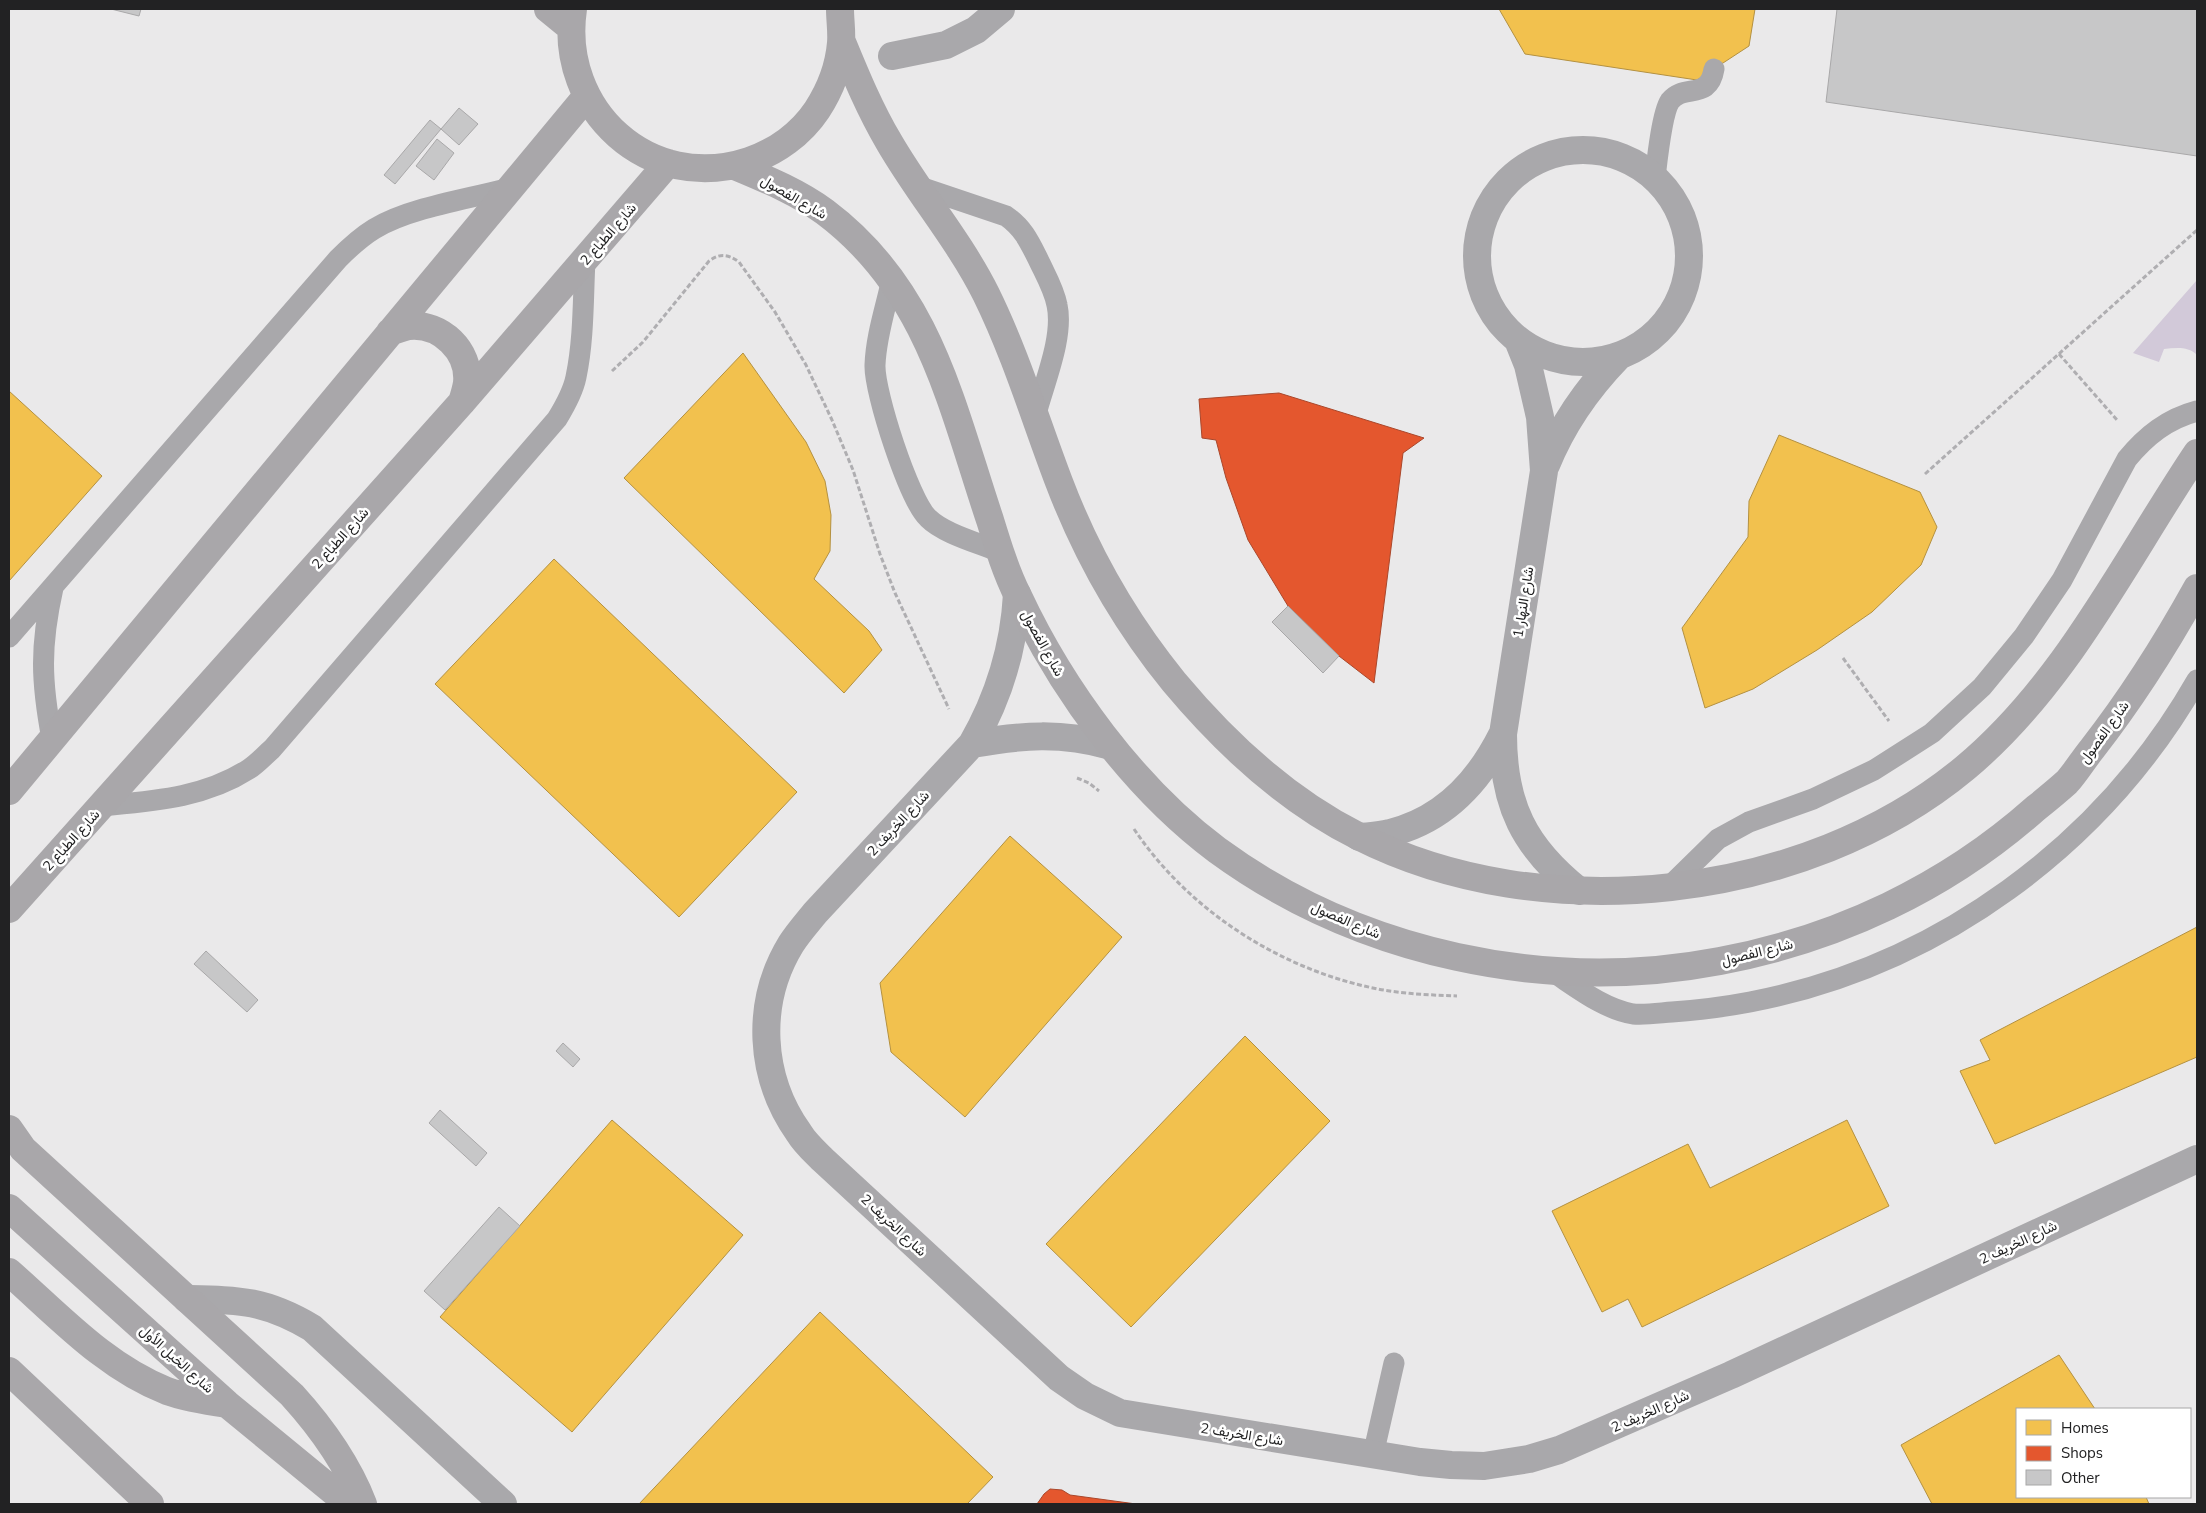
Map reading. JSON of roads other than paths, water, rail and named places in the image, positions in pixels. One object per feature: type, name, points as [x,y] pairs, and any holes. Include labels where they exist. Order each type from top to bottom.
[{"type":"street","points":[[548,9],[571,18],[571,52],[577,75],[586,97],[607,127],[635,149],[668,163],[702,169],[735,166],[762,157],[787,142],[809,122],[825,97],[836,70],[842,42],[840,9]]},
{"type":"street","points":[[892,56],[946,45],[976,30],[1001,9]]},
{"type":"street","points":[[842,42],[863,92],[888,140],[955,241],[985,292],[1014,356],[1060,485],[1091,554],[1129,618],[1172,679],[1222,735],[1277,784],[1317,813],[1359,837],[1429,867],[1503,884],[1579,891],[1668,888],[1732,878],[1794,861],[1846,840],[1911,805],[1964,768],[2013,722],[2054,671],[2131,558],[2197,453]]},
{"type":"street","points":[[9,791],[586,97]]},
{"type":"street","points":[[1568,150],[1593,150],[1618,155],[1641,166],[1654,178],[1674,203],[1685,226],[1689,251],[1687,276],[1680,299],[1667,321],[1650,339],[1618,357],[1593,362],[1566,362],[1540,354],[1518,340],[1499,321],[1489,306],[1480,283],[1477,258],[1479,233],[1487,210],[1500,190],[1517,172],[1532,162],[1568,150]]},
{"type":"street","name":"شارع الطباع 2","points":[[9,909],[462,402],[668,163]]},
{"type":"street","name":"شارع الفصول","points":[[735,166],[781,186],[822,210],[860,242],[892,279],[920,324],[942,372],[1000,552],[1016,594],[1044,647],[1075,698],[1111,746],[1162,802],[1215,848],[1275,888],[1340,920],[1408,945],[1478,962],[1550,970],[1621,972],[1691,967],[1761,954],[1829,933],[1894,904],[1956,870],[2014,828],[2066,782],[2109,727],[2148,670],[2197,588]]},
{"type":"street","points":[[390,332],[408,326],[427,327],[444,334],[457,348],[466,365],[467,384],[462,402]]},
{"type":"street","name":"شارع النهار 1","points":[[1518,340],[1528,365],[1539,408],[1544,471]]},
{"type":"street","name":"شارع النهار 1","points":[[1579,891],[1555,872],[1536,849],[1520,823],[1509,794],[1503,764],[1503,734],[1544,471],[1554,445],[1567,420],[1582,398],[1618,357]]},
{"type":"street","name":"شارع الخريف 2","points":[[1016,594],[1015,623],[1003,679],[972,744],[815,914],[792,943],[775,978],[766,1018],[767,1059],[779,1099],[799,1134],[822,1159],[1029,1352],[1085,1396],[1120,1413],[1140,1418],[1451,1466],[1484,1466],[1529,1459],[1559,1450],[1731,1376],[2197,1158]]},
{"type":"street","name":"شارع النهار 1","points":[[1359,837],[1389,834],[1418,823],[1446,807],[1469,786],[1484,768],[1503,734]]},
{"type":"street","points":[[972,744],[1041,735],[1080,738],[1111,746]]},
{"type":"street","points":[[9,1129],[23,1149],[292,1396],[318,1423],[339,1454],[363,1504]]},
{"type":"street","name":"شارع الخيل الأول","points":[[9,1208],[227,1404],[349,1504]]},
{"type":"street","points":[[9,1272],[114,1363],[140,1379],[168,1391],[197,1400],[227,1404]]},
{"type":"street","points":[[186,1298],[236,1300],[263,1305],[288,1314],[312,1328],[502,1504]]},
{"type":"street","points":[[9,1371],[150,1504]]},
{"type":"lane","points":[[1654,178],[1668,106],[1675,96],[1681,92],[1694,92],[1706,86],[1710,82],[1714,69]]},
{"type":"lane","points":[[917,186],[1006,216],[1025,233],[1052,290],[1058,306],[1059,322],[1057,338],[1036,414]]},
{"type":"lane","points":[[9,637],[332,266],[355,243],[374,229],[394,219],[511,188]]},
{"type":"lane","points":[[102,806],[164,800],[194,794],[223,783],[250,769],[272,749],[557,419],[569,400],[580,356],[585,260]]},
{"type":"lane","points":[[892,279],[877,347],[876,382],[879,400],[912,494],[928,518],[940,527],[1000,552]]},
{"type":"lane","points":[[1668,888],[1718,839],[1733,830],[1749,822],[1813,800],[1874,770],[1932,733],[1982,687],[2024,636],[2062,580],[2127,460],[2138,445],[2167,423],[2183,414],[2197,411]]},
{"type":"lane","points":[[52,739],[45,700],[42,662],[45,623],[54,585]]},
{"type":"lane","points":[[1550,970],[1607,1005],[1634,1014],[1648,1014],[1718,1008],[1787,995],[1854,974],[1918,946],[1980,911],[2037,870],[2096,816],[2137,771],[2178,714],[2197,680]]},
{"type":"lane","points":[[1373,1455],[1394,1363]]}]
